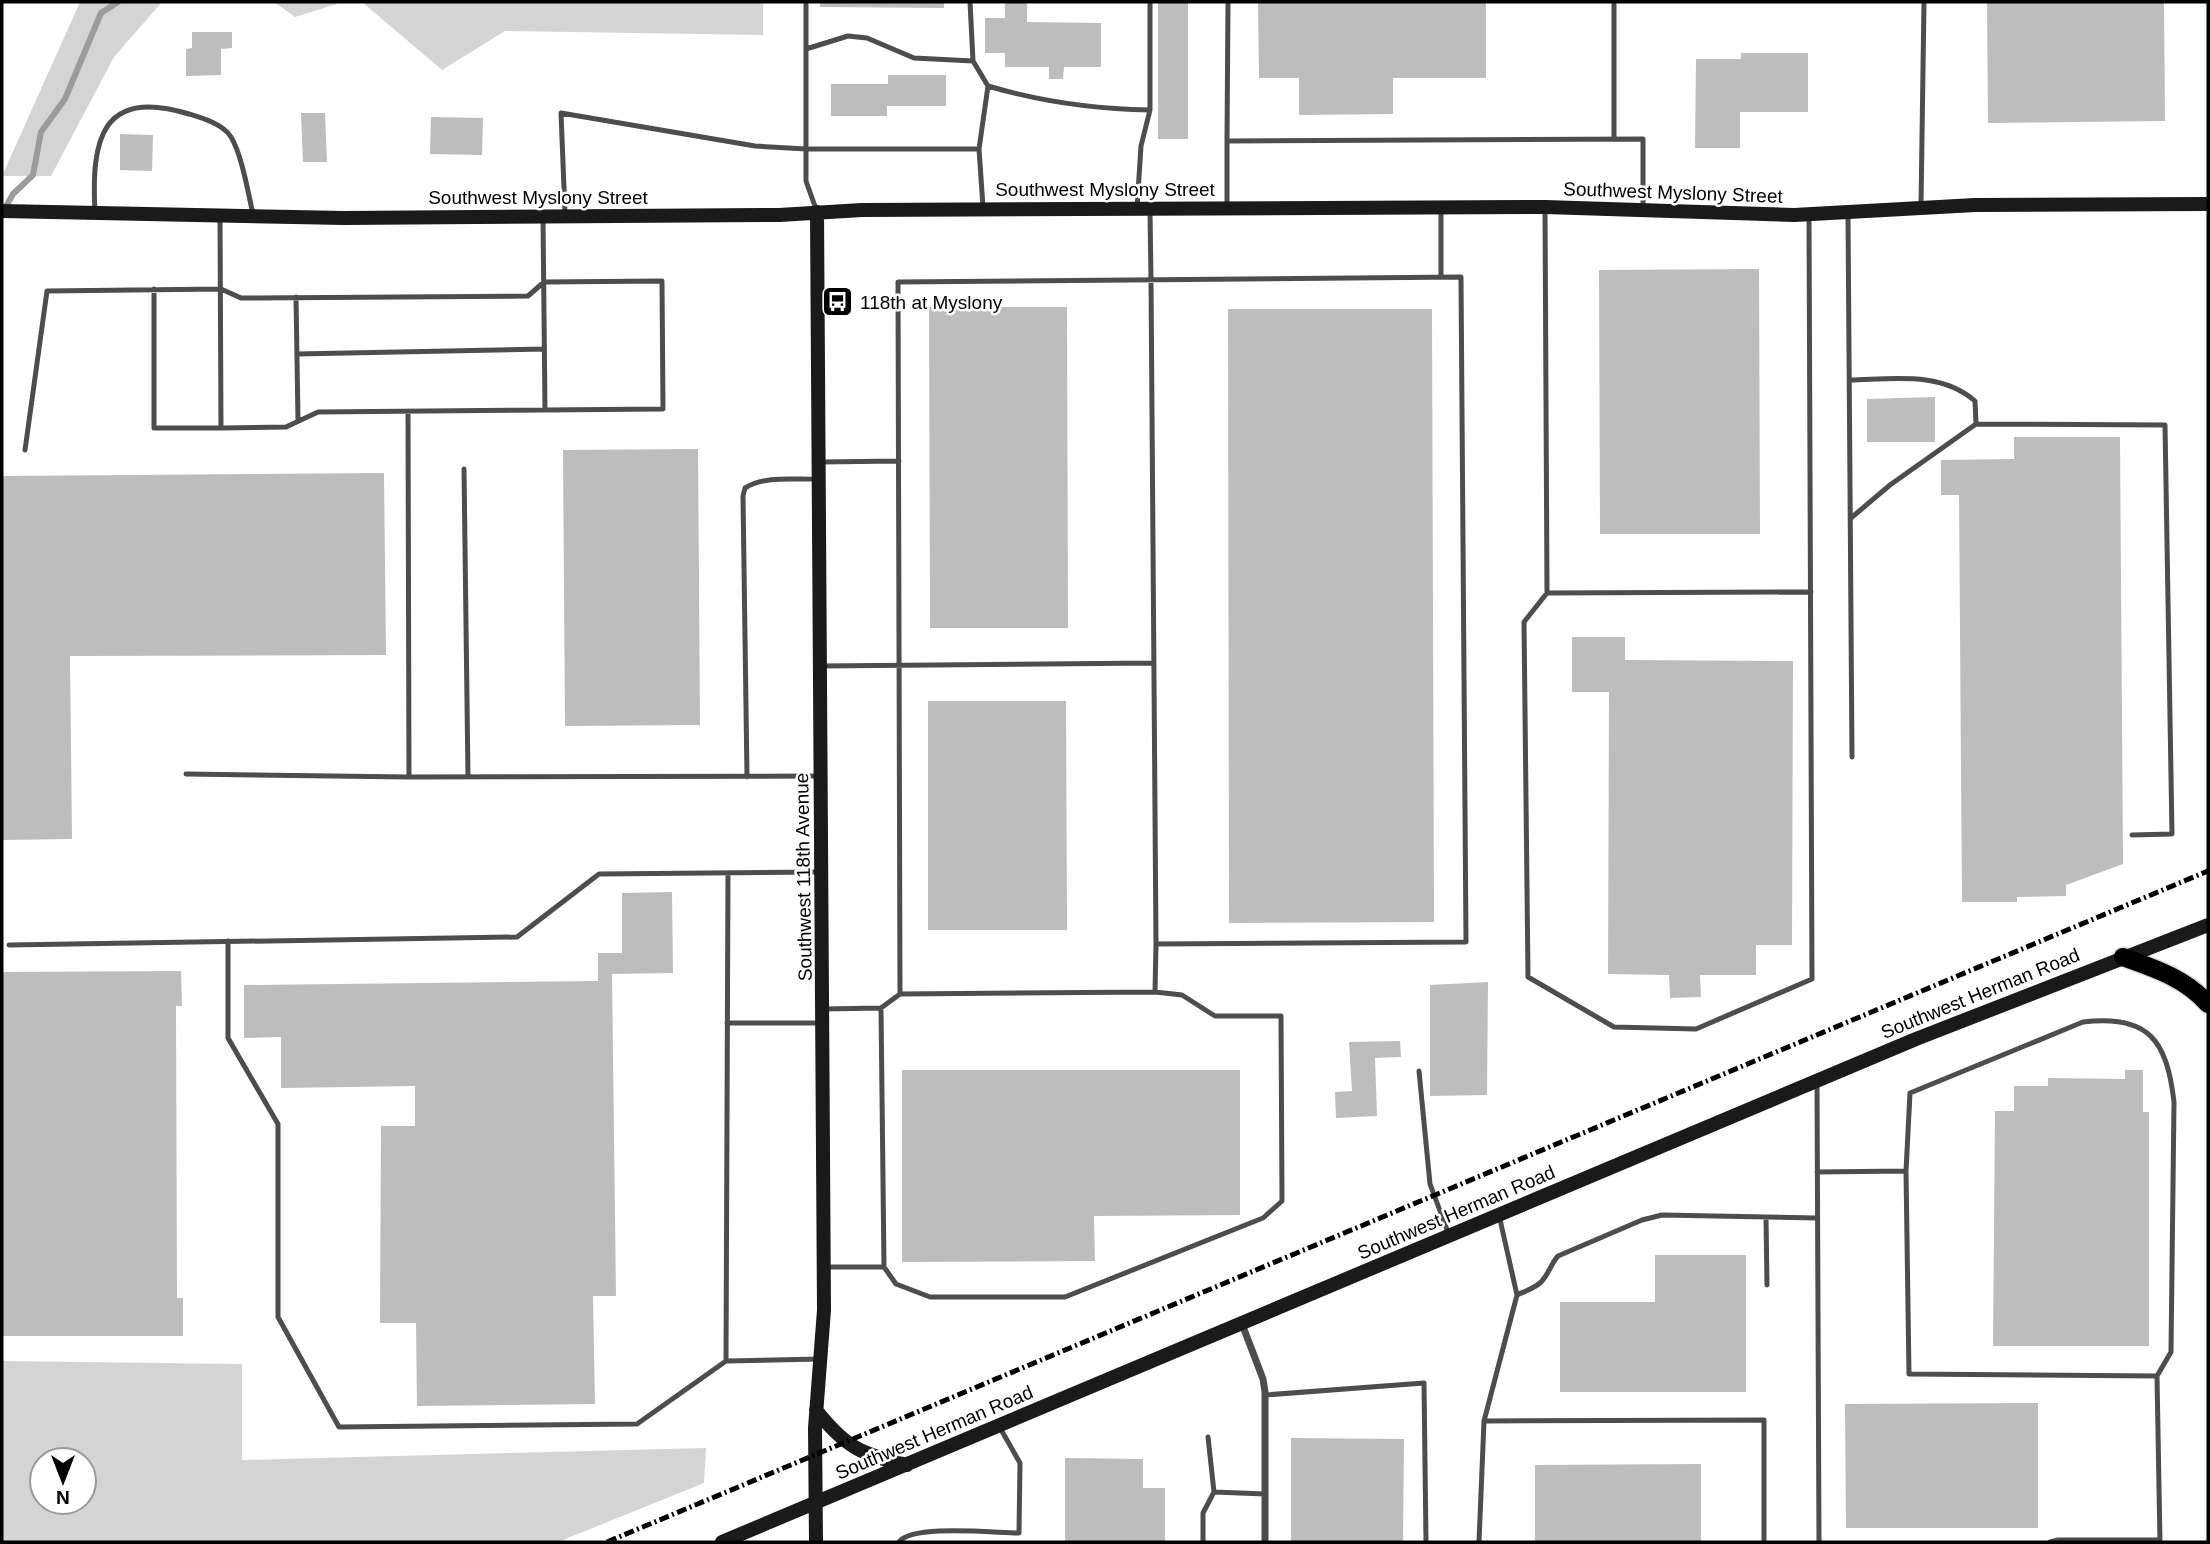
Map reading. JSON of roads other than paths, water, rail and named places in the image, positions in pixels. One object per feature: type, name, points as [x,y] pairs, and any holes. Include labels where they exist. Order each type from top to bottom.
[{"type":"main road","points":[[2123,957],[2180,980],[2208,1004]]},
{"type":"street","name":"Southwest Myslony Street","points":[[2,211],[253,214],[344,218],[779,215],[983,209],[1545,207],[1809,214],[1975,205],[2208,204]]},
{"type":"street","name":"Southwest 118th Avenue","points":[[816,1542],[816,1410],[824,1310],[817,212]]},
{"type":"street","name":"Southwest Herman Road","points":[[722,1542],[1817,1081],[2208,925]]},
{"type":"street","points":[[1242,1324],[1263,1379],[1265,1395],[1265,1542]]},
{"type":"street","points":[[816,1410],[844,1442],[872,1456],[907,1465]]},
{"type":"lane","points":[[806,2],[806,181],[817,212]]},
{"type":"lane","points":[[970,2],[972,61],[988,86],[979,149],[983,209]]},
{"type":"lane","points":[[1150,2],[1150,110],[1141,146],[1151,280],[1155,992]]},
{"type":"lane","points":[[1227,208],[1228,2]]},
{"type":"lane","points":[[1614,2],[1615,139]]},
{"type":"lane","points":[[1921,208],[1924,2]]},
{"type":"lane","points":[[806,49],[848,36],[867,38],[914,58],[972,61]]},
{"type":"lane","points":[[988,86],[1029,98],[1100,109],[1150,110]]},
{"type":"lane","points":[[95,212],[93,179],[101,135],[116,116],[134,106],[165,107],[203,118],[224,130],[231,137],[246,180],[253,214]]},
{"type":"lane","points":[[565,216],[561,113],[755,146],[806,149],[979,149]]},
{"type":"lane","points":[[1227,141],[1643,139],[1643,211]]},
{"type":"lane","points":[[1441,207],[1441,277]]},
{"type":"lane","points":[[1545,207],[1548,593],[1524,622],[1528,977],[1614,1027],[1696,1029],[1812,979],[1809,214]]},
{"type":"lane","points":[[1848,212],[1852,757]]},
{"type":"lane","points":[[220,214],[221,428]]},
{"type":"lane","points":[[543,216],[545,411]]},
{"type":"lane","points":[[900,994],[898,282],[1461,277],[1466,942],[1156,944]]},
{"type":"lane","points":[[25,450],[47,291],[154,289],[220,289],[241,298],[528,296],[544,282],[662,281],[663,409],[318,412],[286,427],[154,428],[154,289]]},
{"type":"lane","points":[[296,298],[299,421]]},
{"type":"lane","points":[[297,354],[544,349]]},
{"type":"lane","points":[[1850,380],[1907,379],[1943,382],[1963,391],[1975,401],[1976,424]]},
{"type":"lane","points":[[408,411],[409,777]]},
{"type":"lane","points":[[1851,518],[1890,485],[1976,424],[2165,425],[2172,834],[2132,835]]},
{"type":"lane","points":[[818,462],[899,461]]},
{"type":"lane","points":[[464,469],[468,777]]},
{"type":"lane","points":[[747,777],[743,496],[745,488],[755,482],[818,479]]},
{"type":"lane","points":[[1548,593],[1811,592]]},
{"type":"lane","points":[[820,666],[1154,663]]},
{"type":"lane","points":[[186,774],[409,777],[821,776]]},
{"type":"lane","points":[[9,945],[517,937],[599,874],[822,872]]},
{"type":"lane","points":[[726,1362],[728,873]]},
{"type":"lane","points":[[228,941],[228,1038],[278,1124],[278,1317],[339,1427],[637,1424],[726,1362],[820,1359]]},
{"type":"lane","points":[[727,1023],[823,1016],[881,1008],[900,994],[1155,992],[1182,995],[1215,1017],[1281,1016],[1282,1201],[1263,1218],[1065,1297],[930,1297],[896,1284],[884,1267],[881,1008]]},
{"type":"lane","points":[[2050,1542],[2059,1539],[2160,1541],[2157,1376],[2171,1352],[2174,1102],[2171,1073],[2157,1042],[2142,1028],[2108,1018],[2083,1021],[1910,1093],[1906,1171],[1909,1374],[2157,1376]]},
{"type":"lane","points":[[1419,1071],[1430,1184],[1449,1236]]},
{"type":"lane","points":[[1817,1081],[1819,1542]]},
{"type":"lane","points":[[1816,1172],[1906,1171]]},
{"type":"lane","points":[[1479,1542],[1485,1421],[1517,1295],[1499,1215]]},
{"type":"lane","points":[[1517,1295],[1537,1286],[1558,1256],[1642,1220],[1662,1215],[1817,1218]]},
{"type":"lane","points":[[1766,1217],[1767,1285]]},
{"type":"lane","points":[[824,1267],[884,1267]]},
{"type":"lane","points":[[1265,1395],[1424,1383],[1426,1542]]},
{"type":"lane","points":[[1485,1421],[1763,1420],[1764,1542]]},
{"type":"lane","points":[[899,1542],[903,1537],[921,1532],[1019,1533],[1020,1463],[999,1426]]},
{"type":"lane","points":[[1203,1542],[1203,1513],[1214,1492],[1208,1437]]},
{"type":"lane","points":[[1214,1492],[1265,1494]]},
{"type":"waterway","points":[[4,210],[13,194],[33,175],[41,132],[65,99],[101,13],[118,2]]},
{"type":"railway","points":[[607,1542],[2208,871]]},
{"type":"place","name":"118th at Myslony","points":[[837,302]]}]
